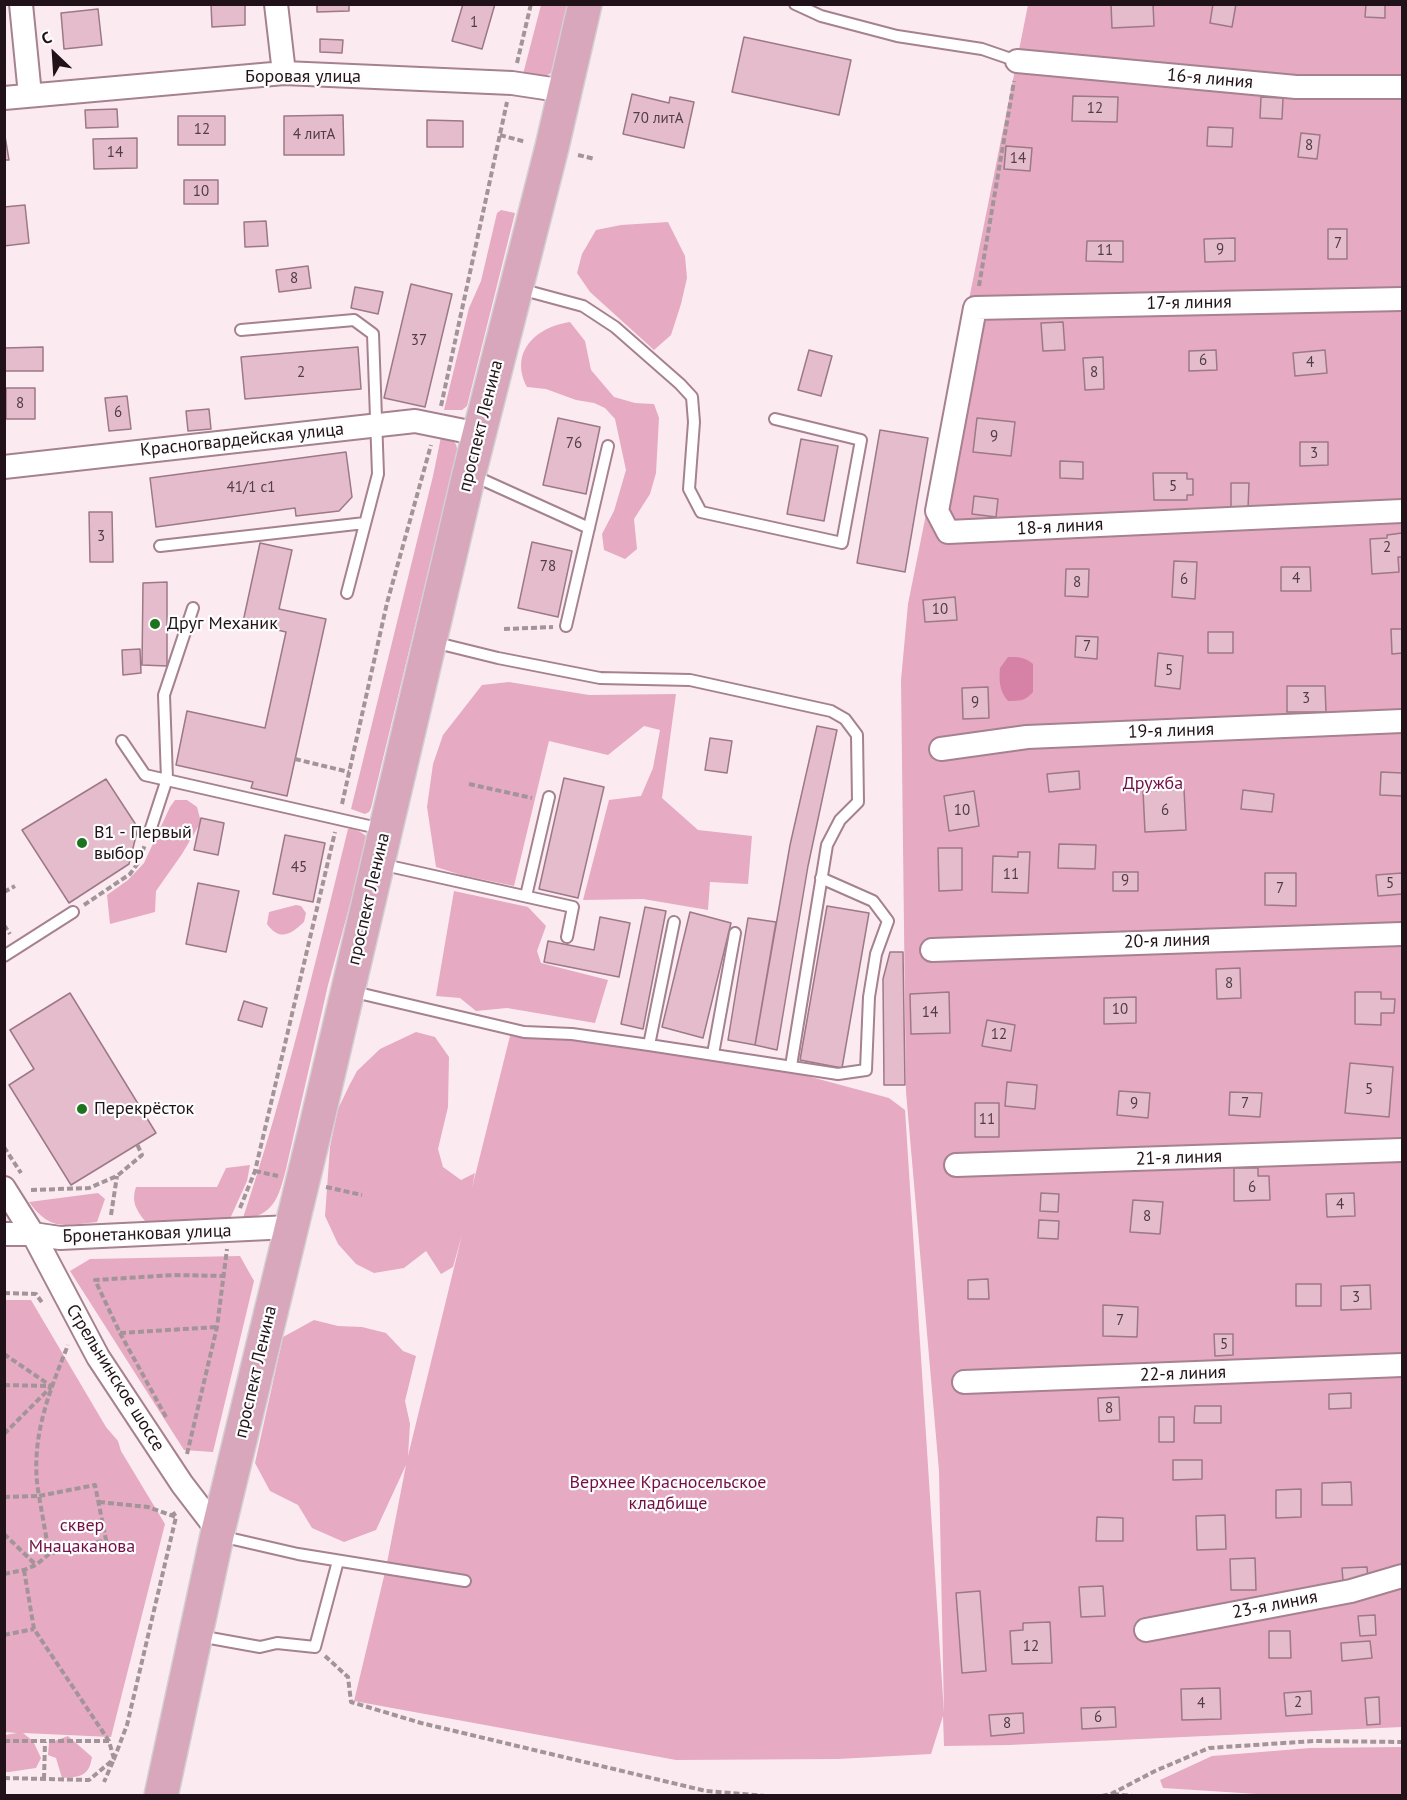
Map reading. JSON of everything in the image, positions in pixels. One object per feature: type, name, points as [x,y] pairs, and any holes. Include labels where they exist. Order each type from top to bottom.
[{"type":"main road","name":"проспект Ленина","points":[[161,1796],[218,1533],[290,1227],[317,1122],[469,474],[585,4]]},
{"type":"street","points":[[21,4],[30,95]]},
{"type":"street","points":[[276,4],[284,73]]},
{"type":"street","name":"16-я линия","points":[[1017,61],[1296,87],[1402,87]]},
{"type":"street","name":"Боровая улица","points":[[4,98],[284,73],[512,83],[565,91]]},
{"type":"street","name":"17-я линия","points":[[975,308],[1402,299]]},
{"type":"street","name":"18-я линия","points":[[975,308],[936,511],[948,532],[1402,511]]},
{"type":"street","name":"Красногвардейская улица","points":[[4,467],[415,421],[479,434]]},
{"type":"street","name":"19-я линия","points":[[941,749],[1027,737],[1402,721]]},
{"type":"street","name":"20-я линия","points":[[932,950],[1402,934]]},
{"type":"street","name":"21-я линия","points":[[956,1165],[1402,1150]]},
{"type":"street","name":"Стрельнинское шоссе","points":[[4,1188],[33,1234],[98,1357],[218,1533]]},
{"type":"street","name":"Бронетанковая улица","points":[[4,1234],[33,1234],[60,1238],[290,1227]]},
{"type":"street","name":"22-я линия","points":[[964,1382],[1402,1365]]},
{"type":"street","name":"23-я линия","points":[[1146,1630],[1351,1591],[1402,1576]]},
{"type":"lane","points":[[795,4],[821,16],[897,36],[982,49],[1017,61]]},
{"type":"lane","points":[[516,288],[583,306],[615,327],[692,397],[694,423],[689,489],[701,512],[842,543],[861,440],[775,419]]},
{"type":"lane","points":[[241,330],[354,320],[373,334],[378,474],[347,593]]},
{"type":"lane","points":[[566,626],[608,446]]},
{"type":"lane","points":[[469,474],[589,528]]},
{"type":"lane","points":[[160,546],[365,523]]},
{"type":"lane","points":[[150,831],[167,779],[165,695],[193,608]]},
{"type":"lane","points":[[430,641],[498,658],[600,678],[690,680],[831,711],[845,719],[857,735],[858,802],[840,820],[826,845],[791,1066]]},
{"type":"lane","points":[[122,741],[145,775],[385,830]]},
{"type":"lane","points":[[526,896],[548,799]]},
{"type":"lane","points":[[377,863],[573,907],[567,937]]},
{"type":"lane","points":[[347,990],[524,1032],[572,1034],[838,1074],[866,1070],[869,998],[876,954],[888,921],[873,901],[821,878]]},
{"type":"lane","points":[[4,956],[73,912]]},
{"type":"lane","points":[[649,1045],[674,922]]},
{"type":"lane","points":[[713,1054],[735,933]]},
{"type":"lane","points":[[218,1533],[298,1554],[465,1581]]},
{"type":"lane","points":[[195,1635],[260,1647],[277,1643],[315,1647],[338,1561]]},
{"type":"path","points":[[181,1444],[187,1454],[217,1327],[230,1231],[255,1171],[339,818],[387,603],[437,425],[531,4]]},
{"type":"path","points":[[975,308],[1017,61]]},
{"type":"path","points":[[500,135],[530,142]]},
{"type":"path","points":[[570,153],[595,159]]},
{"type":"path","points":[[504,629],[566,626]]},
{"type":"path","points":[[295,759],[349,772]]},
{"type":"path","points":[[469,784],[548,799]]},
{"type":"path","points":[[73,912],[130,874],[138,863],[150,831]]},
{"type":"path","points":[[4,892],[15,886]]},
{"type":"path","points":[[4,1147],[32,1192],[89,1188],[117,1176],[142,1155],[137,1144]]},
{"type":"path","points":[[107,1236],[117,1176]]},
{"type":"path","points":[[170,1424],[120,1333],[95,1280],[174,1275],[224,1276]]},
{"type":"path","points":[[4,1293],[36,1294],[49,1314]]},
{"type":"path","points":[[120,1333],[217,1327]]},
{"type":"path","points":[[49,1554],[35,1475],[36,1448],[42,1414],[68,1344],[75,1354]]},
{"type":"path","points":[[4,1354],[51,1386]]},
{"type":"path","points":[[4,1385],[51,1386]]},
{"type":"path","points":[[4,1434],[51,1386]]},
{"type":"path","points":[[4,1497],[39,1496],[95,1485],[106,1540],[49,1554],[36,1565],[4,1574]]},
{"type":"path","points":[[99,1502],[148,1507],[176,1517]]},
{"type":"path","points":[[104,1782],[127,1725],[171,1547],[176,1517],[170,1507]]},
{"type":"path","points":[[4,1534],[36,1565]]},
{"type":"path","points":[[24,1570],[34,1629],[109,1741],[114,1759]]},
{"type":"path","points":[[4,1635],[34,1629]]},
{"type":"path","points":[[315,1647],[348,1677],[351,1702],[421,1722],[706,1791],[765,1796]]},
{"type":"path","points":[[4,1741],[109,1741]]},
{"type":"path","points":[[1112,1794],[1155,1770],[1209,1748],[1314,1741],[1402,1742]]},
{"type":"path","points":[[44,1779],[45,1742]]},
{"type":"path","points":[[4,1778],[89,1780],[114,1759]]},
{"type":"path","points":[[1102,1796],[1112,1794],[1134,1796]]},
{"type":"green space","points":[[541,5],[572,5],[562,53],[552,72],[541,77],[522,78]]},
{"type":"green space","name":"Дружба","points":[[1028,5],[1402,5],[1402,1727],[944,1746],[943,1716],[931,1754],[838,1759],[676,1760],[354,1701],[386,1568],[406,1465],[376,1530],[344,1542],[312,1528],[298,1505],[270,1491],[255,1463],[283,1337],[314,1320],[386,1333],[403,1351],[416,1356],[405,1401],[410,1424],[408,1456],[462,1235],[453,1267],[441,1274],[426,1251],[404,1268],[374,1273],[356,1264],[338,1244],[325,1216],[330,1147],[338,1109],[349,1086],[357,1071],[380,1049],[416,1032],[435,1037],[449,1057],[448,1107],[438,1149],[443,1167],[461,1180],[475,1173],[472,1188],[510,1036],[572,1039],[800,1074],[889,1098],[905,1110],[944,1713],[939,1471],[906,1092],[901,680],[908,604]]},
{"type":"green space","points":[[501,210],[515,213],[467,406],[462,410],[444,410],[469,308],[481,281],[497,213]]},
{"type":"green space","points":[[668,222],[685,256],[687,278],[671,335],[654,350],[590,292],[577,273],[582,254],[596,230],[621,225]]},
{"type":"green space","points":[[570,322],[585,341],[591,370],[614,397],[635,403],[654,404],[659,418],[656,473],[650,494],[634,519],[637,549],[625,559],[604,550],[602,534],[614,511],[626,470],[615,419],[605,408],[594,403],[576,400],[546,389],[527,387],[522,374],[521,363],[529,343],[546,329]]},
{"type":"green space","points":[[442,432],[455,442],[457,452],[371,808],[365,814],[351,809]]},
{"type":"green space","points":[[509,682],[589,695],[676,694],[662,798],[698,830],[752,836],[748,884],[710,882],[708,910],[643,899],[583,900],[609,800],[641,796],[653,768],[660,730],[644,726],[608,755],[549,741],[514,886],[461,875],[436,867],[427,807],[433,764],[443,735],[482,685]]},
{"type":"green space","points":[[175,800],[187,800],[197,807],[201,822],[156,891],[155,912],[110,924],[107,895],[128,880],[144,863]]},
{"type":"green space","points":[[348,829],[364,834],[367,842],[328,985],[283,1180],[277,1197],[268,1209],[262,1214],[242,1221],[286,1075]]},
{"type":"green space","points":[[454,891],[528,907],[546,926],[537,951],[541,963],[608,980],[595,1023],[507,1008],[476,1011],[460,998],[436,996]]},
{"type":"green space","points":[[296,905],[301,906],[306,913],[304,922],[295,930],[286,934],[276,933],[267,924],[269,912]]},
{"type":"green space","points":[[250,1165],[247,1181],[229,1221],[145,1221],[135,1205],[136,1187],[217,1187],[226,1168]]},
{"type":"green space","points":[[98,1193],[105,1199],[97,1222],[67,1225],[51,1222],[37,1212],[29,1202]]},
{"type":"green space","points":[[240,1256],[254,1281],[213,1452],[184,1450],[70,1271],[90,1259]]},
{"type":"green space","name":"сквер Мнацаканова","points":[[5,1300],[31,1300],[106,1427],[118,1441],[121,1451],[165,1524],[111,1737],[23,1733],[33,1741],[41,1758],[36,1768],[9,1772],[5,1772],[5,1735],[17,1733],[4,1732]]},
{"type":"green space","points":[[68,1736],[92,1757],[86,1772],[74,1777],[62,1778],[56,1758],[48,1755],[49,1743]]},
{"type":"green space","points":[[1402,1747],[1402,1795],[1273,1795],[1163,1788],[1160,1780],[1212,1756],[1310,1748]]},
{"type":"shaded area","points":[[1008,657],[1022,658],[1033,664],[1033,692],[1022,700],[1008,701],[1001,689],[1000,668]]},
{"type":"building","points":[[211,4],[245,4],[245,25],[212,27]]},
{"type":"building","points":[[317,4],[349,4],[349,11],[317,12]]},
{"type":"building","points":[[463,4],[495,4],[482,49],[452,41]]},
{"type":"building","points":[[1111,4],[1153,4],[1154,26],[1112,28]]},
{"type":"building","points":[[1213,4],[1236,4],[1232,27],[1210,23]]},
{"type":"building","points":[[1366,4],[1385,4],[1385,18],[1365,17]]},
{"type":"building","points":[[98,9],[102,45],[64,49],[61,13]]},
{"type":"building","points":[[744,37],[851,60],[839,115],[732,92]]},
{"type":"building","points":[[320,39],[343,40],[342,53],[320,52]]},
{"type":"building","points":[[632,94],[669,103],[670,97],[694,102],[684,148],[623,134]]},
{"type":"building","points":[[1073,96],[1118,97],[1117,122],[1072,121]]},
{"type":"building","points":[[1261,97],[1283,98],[1282,119],[1260,118]]},
{"type":"building","points":[[117,109],[118,127],[86,128],[85,110]]},
{"type":"building","points":[[343,115],[344,155],[284,155],[284,116]]},
{"type":"building","points":[[178,116],[225,116],[225,145],[178,145]]},
{"type":"building","points":[[427,120],[463,121],[463,147],[427,147]]},
{"type":"building","points":[[1208,127],[1233,128],[1232,147],[1207,146]]},
{"type":"building","points":[[4,130],[9,160],[4,160]]},
{"type":"building","points":[[1301,133],[1320,135],[1317,159],[1298,157]]},
{"type":"building","points":[[137,138],[137,168],[94,169],[93,139]]},
{"type":"building","points":[[1006,146],[1032,148],[1030,171],[1004,169]]},
{"type":"building","points":[[184,180],[218,180],[218,204],[184,204]]},
{"type":"building","points":[[25,205],[29,243],[4,246],[4,207]]},
{"type":"building","points":[[266,221],[268,246],[245,247],[244,222]]},
{"type":"building","points":[[1328,229],[1347,229],[1347,259],[1328,259]]},
{"type":"building","points":[[1235,238],[1235,261],[1205,262],[1204,239]]},
{"type":"building","points":[[1087,241],[1123,241],[1123,262],[1086,261]]},
{"type":"building","points":[[308,266],[311,288],[279,292],[276,270]]},
{"type":"building","points":[[411,284],[452,294],[425,407],[384,398]]},
{"type":"building","points":[[355,287],[383,292],[378,314],[351,308]]},
{"type":"building","points":[[1063,322],[1065,350],[1043,351],[1041,323]]},
{"type":"building","points":[[43,347],[43,371],[4,371],[4,348]]},
{"type":"building","points":[[358,347],[361,389],[245,399],[241,357]]},
{"type":"building","points":[[809,350],[832,356],[821,396],[798,390]]},
{"type":"building","points":[[1216,350],[1217,370],[1189,371],[1189,351]]},
{"type":"building","points":[[1325,350],[1327,373],[1295,376],[1293,353]]},
{"type":"building","points":[[1103,357],[1104,389],[1085,390],[1083,358]]},
{"type":"building","points":[[6,388],[35,388],[35,419],[6,419]]},
{"type":"building","points":[[127,396],[131,429],[109,431],[105,398]]},
{"type":"building","points":[[209,409],[211,429],[188,431],[186,411]]},
{"type":"building","points":[[558,418],[600,427],[586,494],[543,485]]},
{"type":"building","points":[[977,418],[1015,422],[1011,456],[973,452]]},
{"type":"building","points":[[880,430],[928,438],[905,572],[857,563]]},
{"type":"building","points":[[801,439],[838,446],[824,521],[787,514]]},
{"type":"building","points":[[1300,442],[1328,442],[1328,465],[1300,466]]},
{"type":"building","points":[[346,452],[352,497],[339,511],[296,516],[295,508],[156,527],[150,478]]},
{"type":"building","points":[[1060,461],[1083,462],[1083,479],[1060,478]]},
{"type":"building","points":[[1153,473],[1187,473],[1187,479],[1193,479],[1193,495],[1187,495],[1187,500],[1154,500]]},
{"type":"building","points":[[1231,483],[1249,483],[1248,509],[1231,509]]},
{"type":"building","points":[[974,496],[998,499],[996,517],[972,514]]},
{"type":"building","points":[[89,512],[112,512],[113,562],[90,562]]},
{"type":"building","points":[[1402,533],[1402,557],[1398,557],[1399,572],[1372,574],[1370,539],[1387,538],[1387,535]]},
{"type":"building","points":[[532,542],[572,551],[558,617],[518,608]]},
{"type":"building","points":[[260,543],[292,550],[279,609],[326,619],[287,796],[251,788],[253,782],[176,765],[187,711],[265,728],[286,632],[243,622]]},
{"type":"building","points":[[1174,561],[1197,562],[1195,599],[1172,597]]},
{"type":"building","points":[[1281,567],[1310,567],[1311,591],[1281,591]]},
{"type":"building","points":[[1066,569],[1089,569],[1088,597],[1065,596]]},
{"type":"building","name":"Друг Механик","points":[[167,582],[167,666],[142,665],[143,583]]},
{"type":"building","points":[[955,597],[957,620],[925,622],[923,600]]},
{"type":"building","points":[[1391,629],[1402,629],[1402,653],[1392,654]]},
{"type":"building","points":[[1208,632],[1233,632],[1233,653],[1208,653]]},
{"type":"building","points":[[1076,636],[1098,637],[1097,659],[1075,657]]},
{"type":"building","points":[[140,649],[141,673],[123,675],[122,650]]},
{"type":"building","points":[[1158,653],[1183,656],[1180,689],[1155,686]]},
{"type":"building","points":[[1287,686],[1325,686],[1326,712],[1287,712]]},
{"type":"building","points":[[988,687],[989,718],[963,719],[962,688]]},
{"type":"building","points":[[817,726],[837,730],[808,866],[777,1050],[755,1045],[790,845]]},
{"type":"building","points":[[710,738],[732,741],[727,773],[705,770]]},
{"type":"building","points":[[1079,771],[1080,789],[1049,792],[1047,774]]},
{"type":"building","points":[[1381,772],[1402,773],[1402,796],[1380,795]]},
{"type":"building","points":[[564,778],[604,787],[578,898],[539,889]]},
{"type":"building","name":"В1 - Первый выбор","points":[[106,779],[138,828],[129,864],[69,903],[22,830]]},
{"type":"building","points":[[1184,789],[1186,830],[1145,832],[1143,791]]},
{"type":"building","points":[[1243,790],[1274,794],[1272,812],[1241,809]]},
{"type":"building","points":[[974,791],[979,826],[949,831],[944,796]]},
{"type":"building","points":[[201,818],[224,823],[218,855],[194,850]]},
{"type":"building","points":[[285,835],[325,843],[313,902],[273,894]]},
{"type":"building","points":[[1059,844],[1096,845],[1095,869],[1058,868]]},
{"type":"building","points":[[938,848],[962,848],[962,890],[939,891]]},
{"type":"building","points":[[1018,852],[1030,852],[1028,893],[992,892],[993,856],[1018,857]]},
{"type":"building","points":[[1113,872],[1138,872],[1138,891],[1113,891]]},
{"type":"building","points":[[1265,873],[1296,873],[1296,906],[1265,905]]},
{"type":"building","points":[[1402,873],[1402,894],[1378,896],[1376,875]]},
{"type":"building","points":[[198,883],[239,891],[226,952],[186,944]]},
{"type":"building","points":[[827,906],[869,913],[842,1068],[800,1060]]},
{"type":"building","points":[[645,907],[666,911],[643,1029],[621,1024]]},
{"type":"building","points":[[690,912],[731,923],[703,1038],[662,1027]]},
{"type":"building","points":[[600,917],[630,923],[619,977],[544,962],[548,941],[594,950]]},
{"type":"building","points":[[748,918],[776,922],[755,1045],[728,1040]]},
{"type":"building","points":[[890,952],[903,952],[905,1085],[884,1085],[883,979]]},
{"type":"building","points":[[1240,968],[1241,998],[1217,999],[1216,969]]},
{"type":"building","points":[[949,992],[950,1033],[911,1034],[910,994]]},
{"type":"building","points":[[1355,992],[1381,992],[1381,999],[1395,999],[1394,1013],[1381,1013],[1381,1025],[1355,1024]]},
{"type":"building","name":"Перекрёсток","points":[[70,993],[156,1133],[71,1185],[9,1085],[34,1069],[10,1030]]},
{"type":"building","points":[[1136,997],[1136,1023],[1104,1024],[1104,998]]},
{"type":"building","points":[[244,1001],[267,1008],[262,1027],[238,1020]]},
{"type":"building","points":[[987,1020],[1015,1025],[1011,1051],[982,1046]]},
{"type":"building","points":[[1350,1063],[1393,1067],[1389,1117],[1345,1113]]},
{"type":"building","points":[[1007,1082],[1037,1085],[1035,1109],[1005,1106]]},
{"type":"building","points":[[1119,1091],[1150,1093],[1148,1118],[1117,1115]]},
{"type":"building","points":[[1230,1092],[1262,1093],[1260,1117],[1229,1115]]},
{"type":"building","points":[[975,1103],[999,1103],[999,1137],[975,1137]]},
{"type":"building","points":[[1234,1168],[1258,1168],[1258,1176],[1269,1176],[1270,1200],[1234,1201]]},
{"type":"building","points":[[1041,1193],[1059,1194],[1058,1212],[1040,1211]]},
{"type":"building","points":[[1354,1193],[1355,1216],[1327,1217],[1326,1194]]},
{"type":"building","points":[[1133,1200],[1163,1202],[1160,1234],[1130,1232]]},
{"type":"building","points":[[1039,1220],[1059,1221],[1058,1239],[1038,1238]]},
{"type":"building","points":[[988,1279],[989,1299],[968,1299],[968,1280]]},
{"type":"building","points":[[1296,1284],[1321,1284],[1321,1306],[1296,1306]]},
{"type":"building","points":[[1370,1285],[1371,1309],[1341,1310],[1341,1286]]},
{"type":"building","points":[[1103,1305],[1138,1307],[1137,1337],[1103,1336]]},
{"type":"building","points":[[1214,1334],[1233,1334],[1233,1355],[1215,1356]]},
{"type":"building","points":[[1351,1393],[1351,1408],[1329,1409],[1329,1394]]},
{"type":"building","points":[[1119,1397],[1120,1420],[1099,1421],[1098,1398]]},
{"type":"building","points":[[1195,1406],[1221,1406],[1221,1423],[1194,1423]]},
{"type":"building","points":[[1159,1417],[1174,1417],[1174,1442],[1159,1442]]},
{"type":"building","points":[[1173,1460],[1202,1460],[1202,1479],[1173,1480]]},
{"type":"building","points":[[1351,1482],[1352,1505],[1322,1505],[1322,1483]]},
{"type":"building","points":[[1301,1489],[1301,1517],[1276,1518],[1276,1490]]},
{"type":"building","points":[[1225,1515],[1226,1549],[1197,1550],[1196,1516]]},
{"type":"building","points":[[1097,1517],[1123,1518],[1123,1541],[1096,1541]]},
{"type":"building","points":[[1255,1558],[1256,1590],[1231,1590],[1230,1559]]},
{"type":"building","points":[[1367,1567],[1368,1580],[1343,1581],[1342,1568]]},
{"type":"building","points":[[1103,1586],[1105,1616],[1081,1617],[1079,1587]]},
{"type":"building","points":[[980,1591],[986,1671],[962,1673],[956,1593]]},
{"type":"building","points":[[1375,1615],[1376,1635],[1360,1636],[1358,1616]]},
{"type":"building","points":[[1050,1622],[1052,1663],[1012,1664],[1010,1631],[1023,1630],[1023,1623]]},
{"type":"building","points":[[1269,1631],[1290,1631],[1291,1658],[1269,1658]]},
{"type":"building","points":[[1370,1641],[1372,1658],[1342,1661],[1341,1643]]},
{"type":"building","points":[[1220,1688],[1221,1719],[1182,1720],[1181,1689]]},
{"type":"building","points":[[1311,1691],[1312,1714],[1286,1716],[1284,1693]]},
{"type":"building","points":[[1379,1697],[1380,1724],[1367,1725],[1365,1698]]},
{"type":"building","points":[[1115,1707],[1116,1727],[1082,1729],[1081,1708]]},
{"type":"building","points":[[1023,1713],[1024,1733],[991,1736],[989,1715]]},
{"type":"place","name":"Друг Механик","points":[[155,624]]},
{"type":"place","name":"В1 - Первый выбор","points":[[82,843]]},
{"type":"place","name":"Перекрёсток","points":[[82,1109]]},
{"type":"park label","name":"Верхнее Красносельское кладбище","points":[[668,1493]]}]
